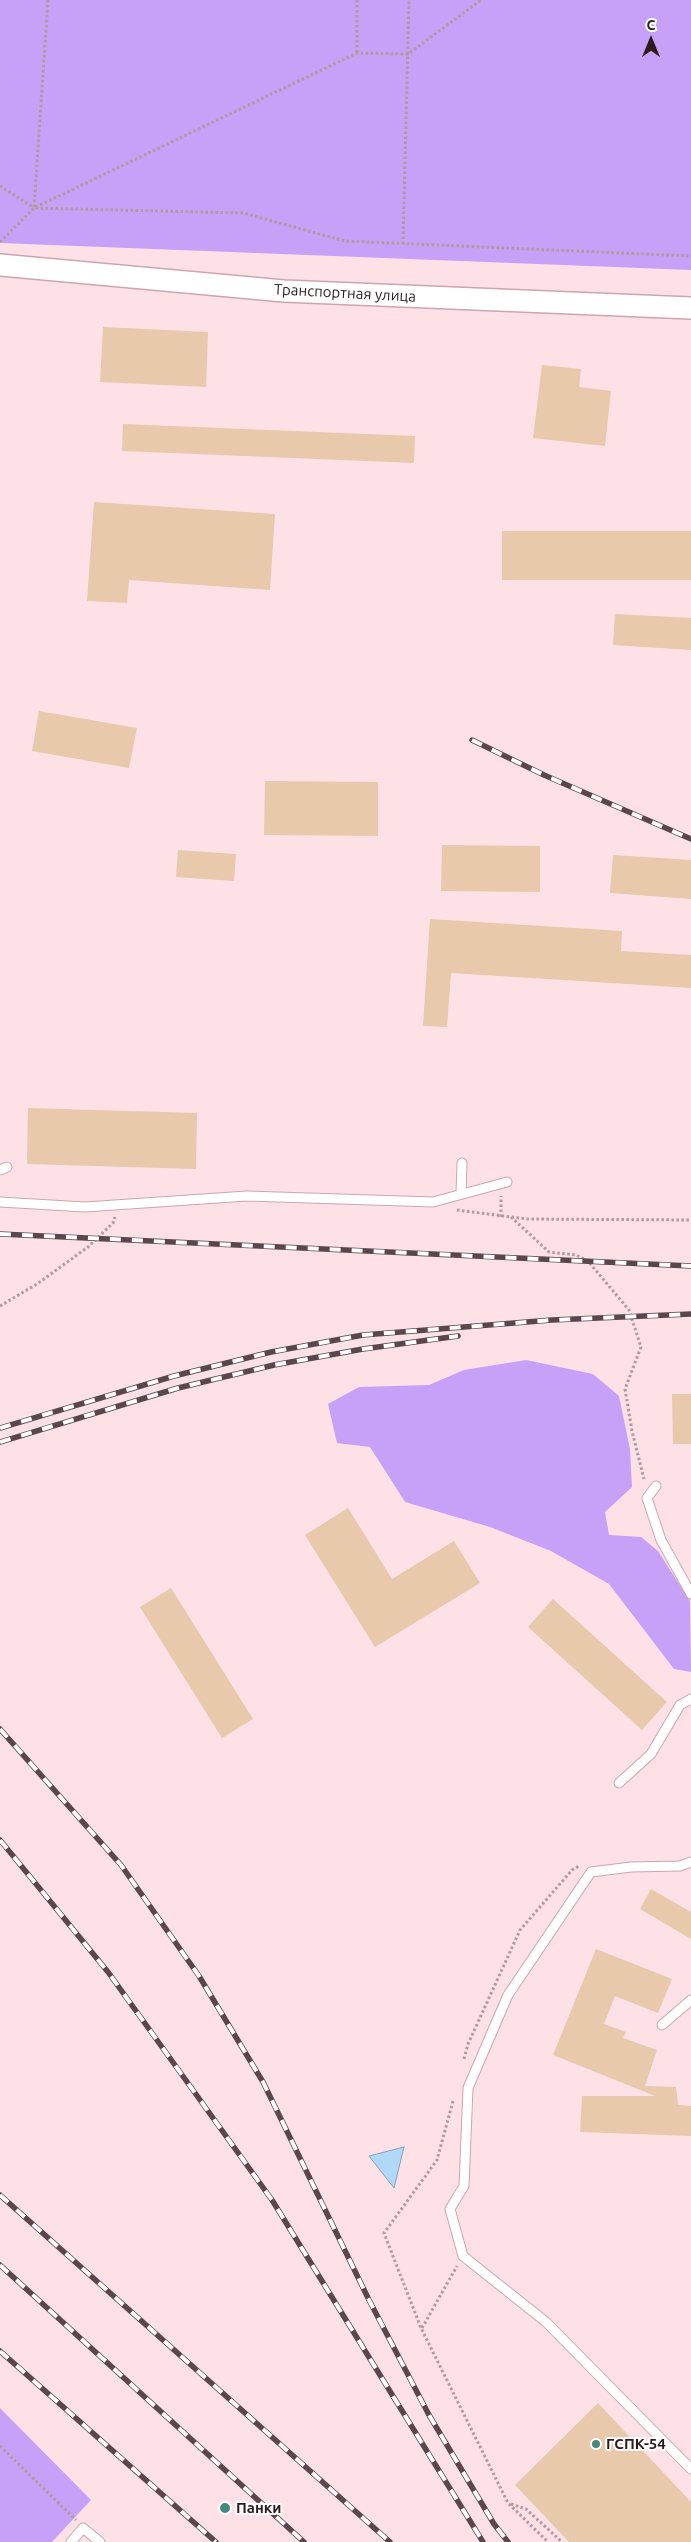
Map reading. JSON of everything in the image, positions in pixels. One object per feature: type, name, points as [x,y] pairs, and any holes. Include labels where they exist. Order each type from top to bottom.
[{"type":"street","name":"Транспортная улица","points":[[0,265],[284,291],[691,308]]},
{"type":"lane","points":[[461,1194],[462,1163]]},
{"type":"lane","points":[[0,1202],[85,1207],[247,1196],[433,1202],[504,1183]]},
{"type":"lane","points":[[656,1486],[647,1498],[661,1540],[691,1594]]},
{"type":"lane","points":[[619,1783],[651,1754],[680,1705],[691,1699]]},
{"type":"lane","points":[[691,1862],[680,1866],[631,1867],[591,1872],[508,1995],[468,2088],[464,2186],[450,2209],[463,2256],[546,2322],[691,2469]]},
{"type":"lane","points":[[662,2025],[691,2000]]},
{"type":"lane","points":[[71,2542],[83,2528],[100,2542]]},
{"type":"path","points":[[34,208],[48,0]]},
{"type":"path","points":[[357,0],[357,53]]},
{"type":"path","points":[[403,244],[409,0]]},
{"type":"path","points":[[0,242],[34,208],[357,53],[408,54],[481,0]]},
{"type":"path","points":[[0,186],[34,208],[243,213],[345,241],[691,256]]},
{"type":"path","points":[[501,1217],[504,1183]]},
{"type":"path","points":[[433,1202],[454,1210],[511,1218],[691,1220]]},
{"type":"path","points":[[0,1306],[38,1284],[88,1247],[113,1222],[117,1205]]},
{"type":"path","points":[[511,1218],[548,1252],[576,1256],[588,1262],[629,1310],[641,1347],[626,1389],[632,1430],[641,1460],[647,1498]]},
{"type":"path","points":[[463,2063],[468,2044],[520,1930],[572,1870],[587,1862]]},
{"type":"path","points":[[456,2092],[437,2160],[384,2233],[421,2328],[508,2502],[548,2542]]},
{"type":"path","points":[[421,2328],[463,2256]]},
{"type":"path","points":[[0,2446],[83,2528]]},
{"type":"path","points":[[508,2502],[526,2509],[562,2542]]},
{"type":"shaded area","points":[[0,0],[691,0],[691,270],[0,243]]},
{"type":"shaded area","points":[[526,1360],[593,1374],[619,1396],[630,1449],[632,1487],[605,1512],[609,1535],[641,1537],[658,1551],[690,1601],[691,1672],[674,1669],[609,1584],[551,1551],[490,1527],[405,1502],[370,1447],[337,1443],[328,1404],[359,1387],[429,1385],[464,1370]]},
{"type":"shaded area","points":[[0,2408],[91,2500],[52,2542],[0,2542]]},
{"type":"water","points":[[404,2147],[394,2188],[369,2156]]},
{"type":"building","points":[[103,327],[208,332],[206,387],[100,382]]},
{"type":"building","points":[[542,365],[581,369],[579,387],[611,391],[605,446],[533,438]]},
{"type":"building","points":[[123,424],[415,436],[414,463],[122,451]]},
{"type":"building","points":[[94,502],[275,514],[270,590],[129,580],[127,603],[87,601]]},
{"type":"building","points":[[502,531],[691,531],[691,580],[502,580]]},
{"type":"building","points":[[615,614],[691,618],[691,650],[613,645]]},
{"type":"building","points":[[39,711],[137,728],[129,768],[32,751]]},
{"type":"building","points":[[265,781],[378,782],[378,836],[264,835]]},
{"type":"building","points":[[442,845],[540,846],[540,892],[441,891]]},
{"type":"building","points":[[178,850],[236,854],[234,881],[176,877]]},
{"type":"building","points":[[613,855],[691,860],[691,899],[610,893]]},
{"type":"building","points":[[430,919],[622,931],[621,951],[691,955],[691,988],[451,973],[447,1027],[423,1026]]},
{"type":"building","points":[[28,1108],[197,1113],[196,1169],[27,1164]]},
{"type":"building","points":[[672,1394],[691,1394],[691,1444],[673,1444]]},
{"type":"building","points":[[348,1508],[392,1579],[454,1541],[480,1583],[375,1647],[305,1535]]},
{"type":"building","points":[[171,1588],[253,1719],[222,1738],[140,1607]]},
{"type":"building","points":[[553,1599],[667,1702],[642,1730],[528,1627]]},
{"type":"building","points":[[651,1889],[691,1912],[691,1939],[640,1909]]},
{"type":"building","points":[[596,1949],[672,1979],[658,2013],[615,1996],[604,2024],[626,2032],[623,2038],[657,2050],[645,2086],[676,2087],[678,2105],[691,2106],[691,2136],[580,2132],[582,2096],[655,2096],[553,2055]]},
{"type":"building","name":"ГСПК-54","points":[[598,2403],[691,2502],[691,2542],[569,2542],[515,2485]]},
{"type":"railway","points":[[472,740],[544,775],[691,839]]},
{"type":"railway","points":[[0,1234],[691,1266]]},
{"type":"railway","points":[[0,1428],[174,1376],[271,1352],[363,1335],[552,1320],[691,1314]]},
{"type":"railway","points":[[0,1442],[178,1388],[274,1365],[363,1349],[458,1336]]},
{"type":"railway","points":[[0,1729],[121,1865],[199,1976],[263,2082],[369,2300],[429,2415],[494,2524],[508,2542]]},
{"type":"railway","points":[[0,1840],[108,1972],[272,2200],[483,2542]]},
{"type":"railway","points":[[0,2195],[390,2542]]},
{"type":"railway","points":[[0,2265],[304,2542]]},
{"type":"railway","points":[[0,2351],[216,2542]]},
{"type":"place","name":"ГСПК-54","points":[[596,2444]]},
{"type":"place","name":"Панки","points":[[225,2508]]}]
